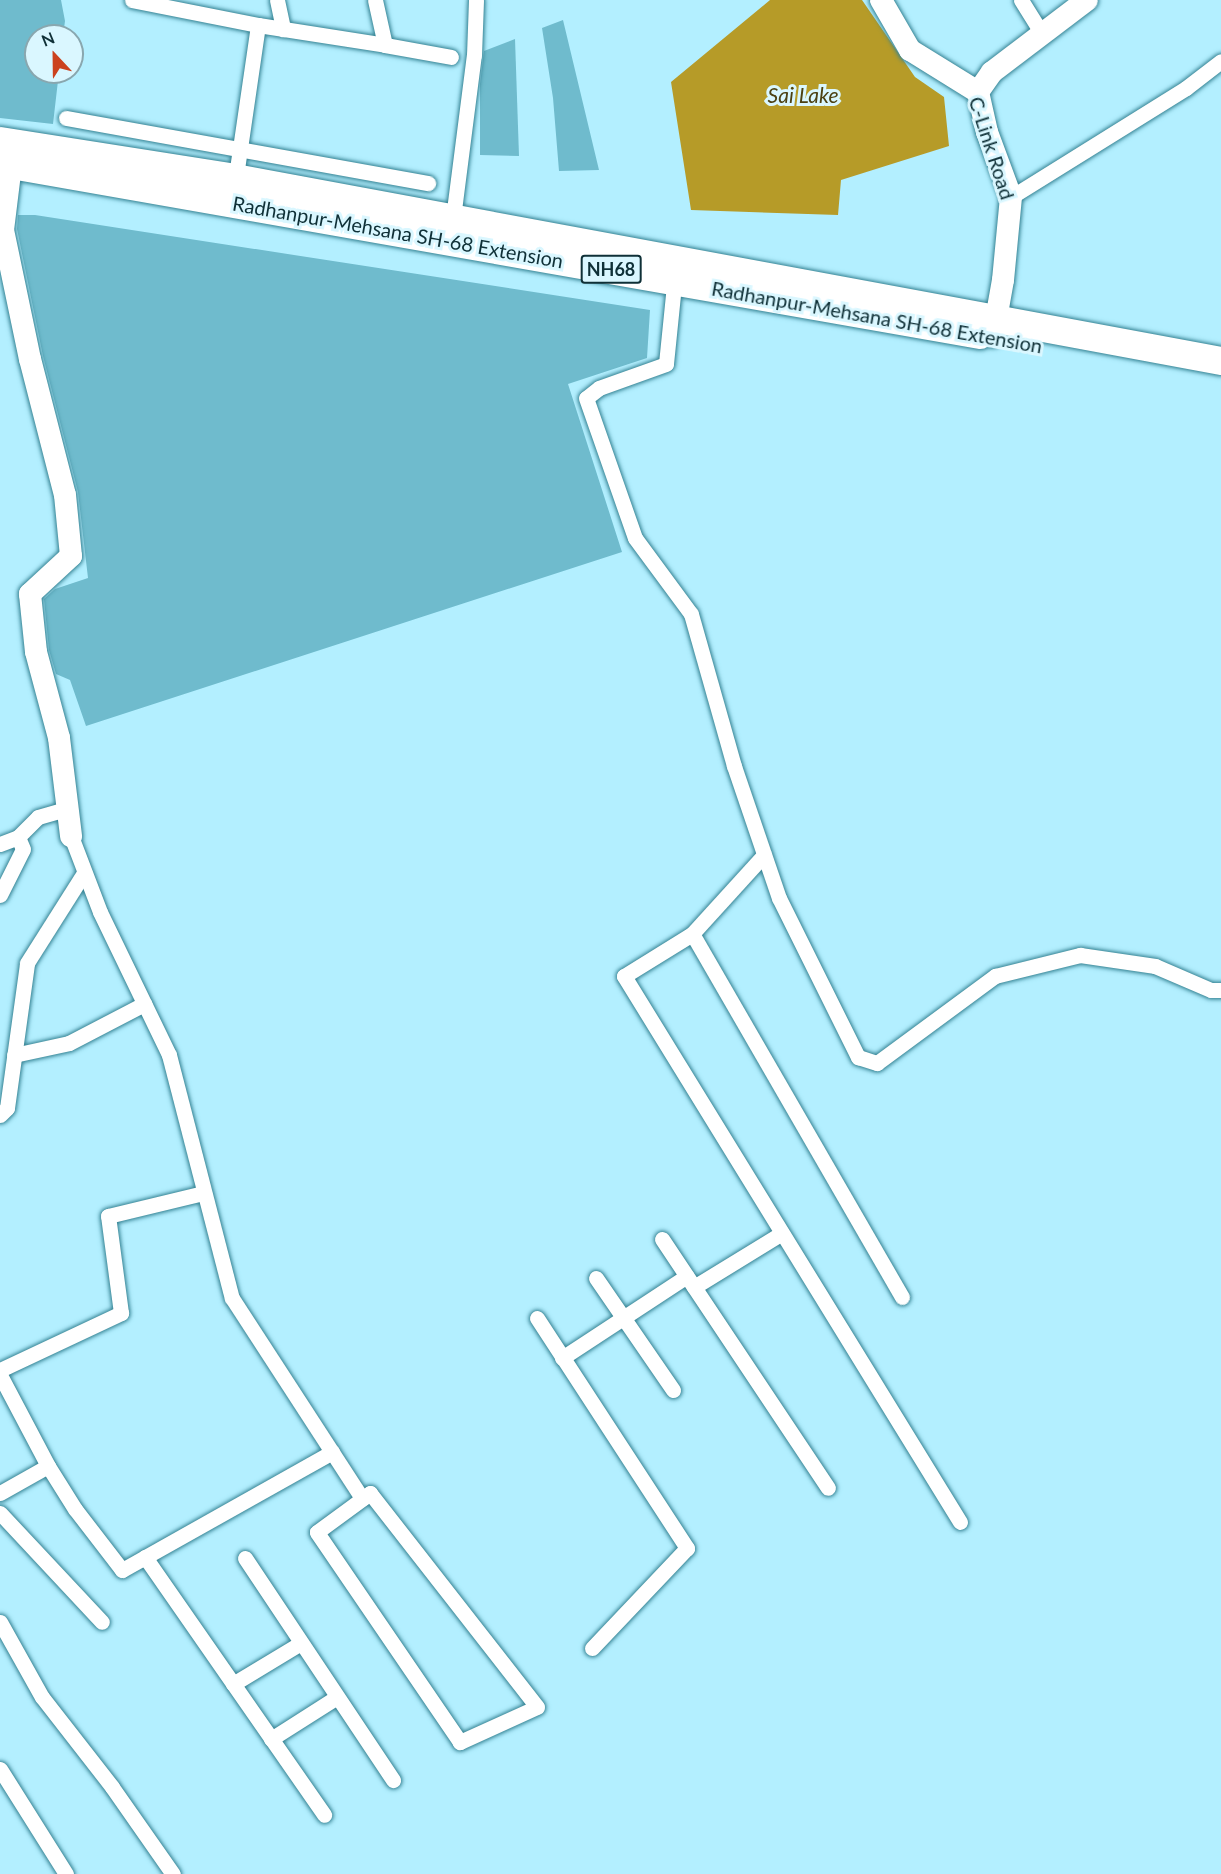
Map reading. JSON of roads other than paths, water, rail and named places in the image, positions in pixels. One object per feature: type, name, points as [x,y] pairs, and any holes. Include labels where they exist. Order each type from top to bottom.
[{"type":"highway","name":"Radhanpur-Mehsana SH-68 Extension","points":[[4,156],[235,177],[676,269],[995,328],[1221,378]]},
{"type":"highway","name":"NH68","points":[[235,177],[453,218],[676,269]]},
{"type":"highway","name":"NH68","points":[[995,328],[1221,361]]},
{"type":"street","points":[[132,0],[189,6],[258,25],[452,57]]},
{"type":"street","points":[[277,0],[283,29]]},
{"type":"street","points":[[375,0],[385,45]]},
{"type":"street","points":[[453,218],[474,55],[476,0]]},
{"type":"street","name":"C-Link Road","points":[[881,0],[910,50],[978,92],[987,132],[1011,197],[995,328]]},
{"type":"street","points":[[1021,0],[1042,34]]},
{"type":"street","points":[[978,92],[992,72],[1087,0]]},
{"type":"street","points":[[235,177],[258,25]]},
{"type":"street","points":[[1011,197],[1186,88],[1221,61]]},
{"type":"street","points":[[66,118],[235,177],[428,183]]},
{"type":"street","points":[[4,156],[3,230],[30,359],[65,495],[71,556],[30,594],[36,652],[58,738],[71,836],[84,873],[169,1055],[232,1298],[362,1498]]},
{"type":"street","points":[[676,269],[666,364],[599,388],[586,398],[635,538],[691,615],[734,766],[779,898],[858,1057],[877,1063],[995,976],[1080,955],[1155,966],[1211,990],[1221,990]]},
{"type":"street","points":[[0,844],[18,837],[38,817],[66,809]]},
{"type":"street","points":[[0,895],[23,849],[18,837]]},
{"type":"street","points":[[764,855],[692,934],[624,976],[960,1522]]},
{"type":"street","points":[[0,1115],[7,1108],[27,963],[84,873]]},
{"type":"street","points":[[692,934],[902,1297]]},
{"type":"street","points":[[14,1055],[69,1043],[144,1004]]},
{"type":"street","points":[[0,1370],[121,1313],[108,1216],[203,1193]]},
{"type":"street","points":[[562,1358],[625,1316],[782,1233]]},
{"type":"street","points":[[662,1239],[828,1488]]},
{"type":"street","points":[[596,1278],[625,1316],[673,1390]]},
{"type":"street","points":[[537,1318],[687,1548],[592,1648]]},
{"type":"street","points":[[0,1375],[48,1466],[75,1509],[123,1569],[332,1452]]},
{"type":"street","points":[[0,1493],[48,1466]]},
{"type":"street","points":[[370,1493],[537,1707],[460,1742],[317,1532],[362,1498],[370,1493]]},
{"type":"street","points":[[0,1513],[102,1622]]},
{"type":"street","points":[[145,1557],[324,1815]]},
{"type":"street","points":[[245,1558],[393,1780]]},
{"type":"street","points":[[0,1622],[42,1697],[112,1786],[173,1874]]},
{"type":"street","points":[[233,1684],[301,1643]]},
{"type":"street","points":[[271,1739],[337,1696]]},
{"type":"street","points":[[0,1769],[66,1874]]},
{"type":"water","name":"Sai Lake","points":[[770,0],[862,0],[915,77],[944,97],[949,146],[841,180],[838,215],[691,210],[671,82]]}]
